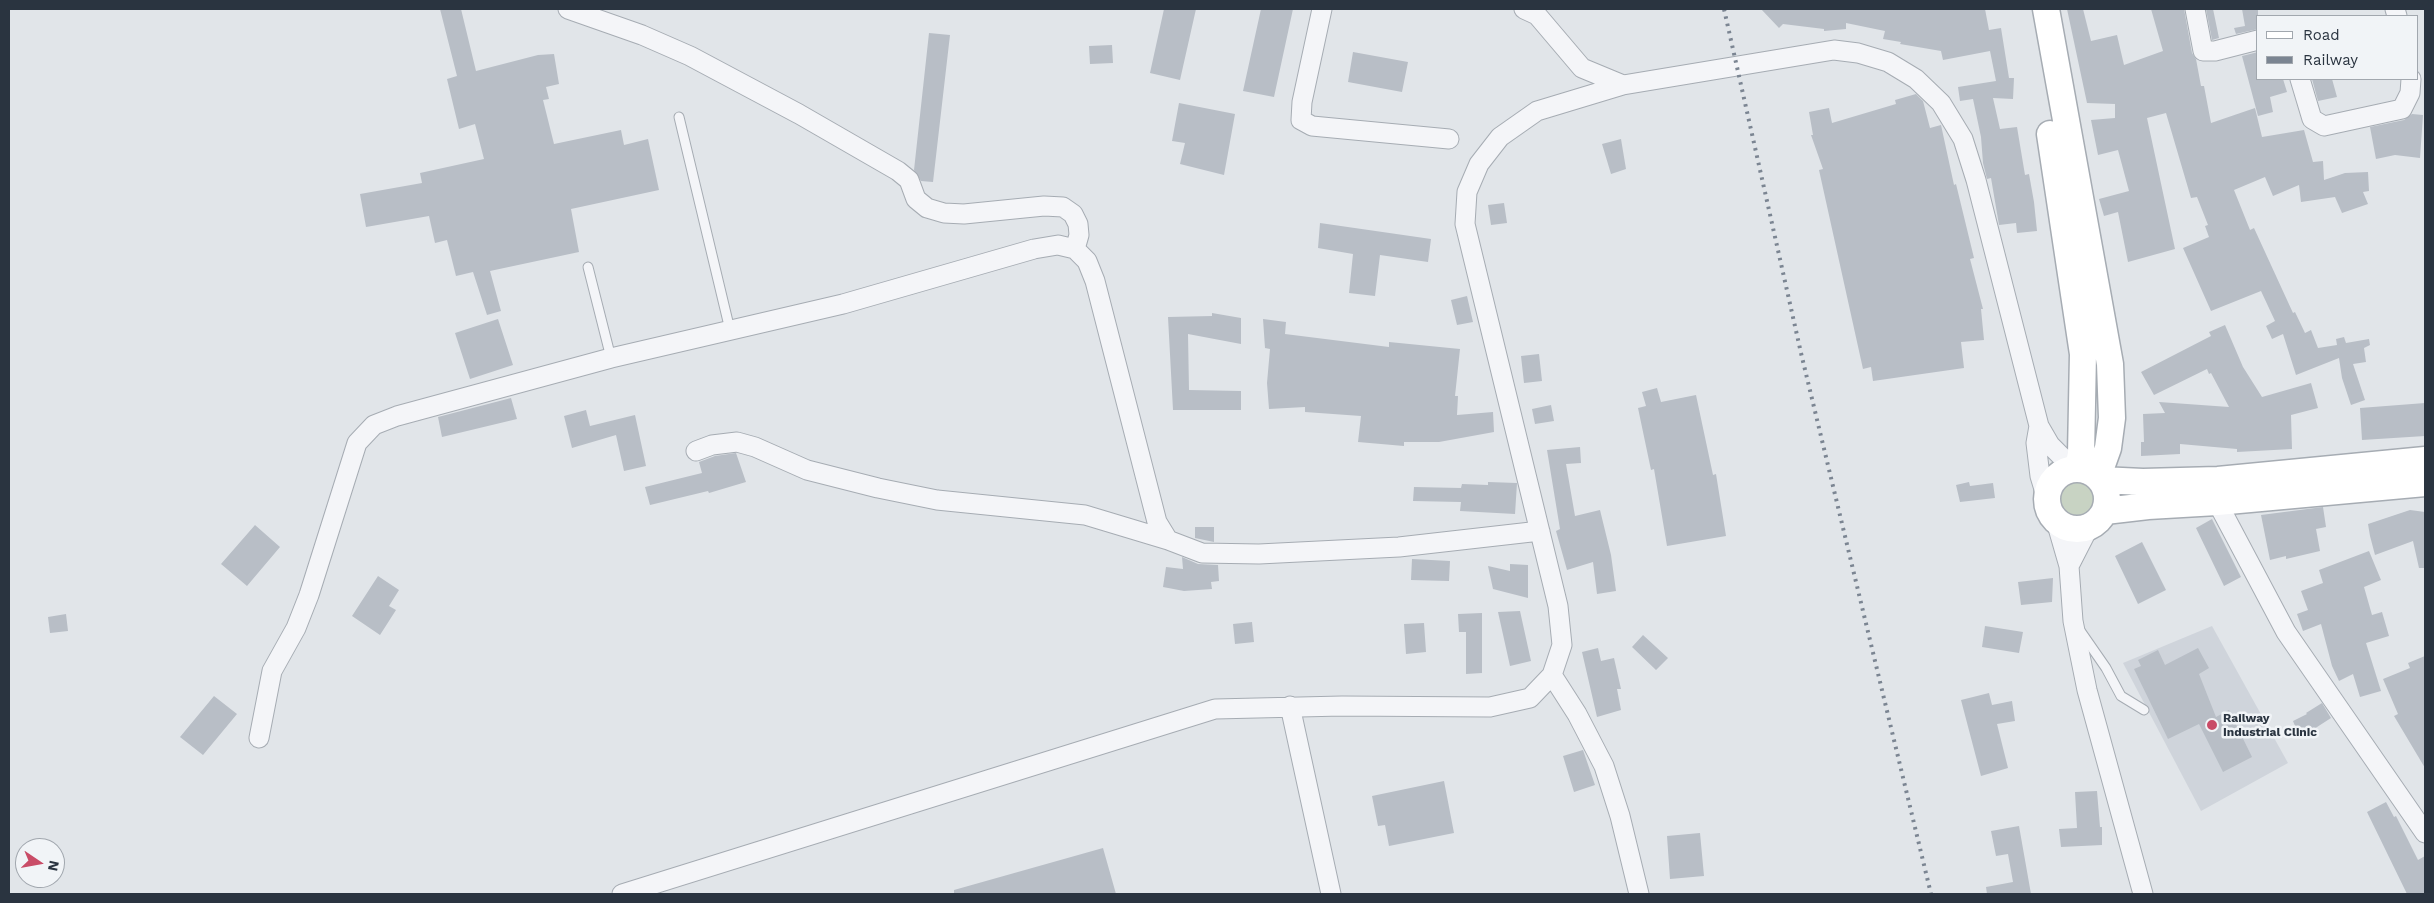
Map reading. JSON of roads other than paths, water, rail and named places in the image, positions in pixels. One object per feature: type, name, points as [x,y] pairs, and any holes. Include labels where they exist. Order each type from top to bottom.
[{"type":"street","points":[[568,9],[642,35],[690,56],[799,114],[898,171],[909,180],[916,199],[927,208],[944,213],[964,214],[1044,206],[1063,207],[1073,214],[1078,224],[1079,235],[1075,249]]},
{"type":"street","points":[[1322,9],[1302,102],[1301,120],[1312,126],[1449,139]]},
{"type":"street","points":[[1524,9],[1537,15],[1582,68],[1623,85]]},
{"type":"street","points":[[2028,9],[2055,161],[2083,354],[2081,454],[2088,473]]},
{"type":"street","points":[[2046,9],[2110,364],[2112,418],[2108,448],[2088,473]]},
{"type":"street","points":[[2195,9],[2203,51],[2215,51],[2256,41]]},
{"type":"street","points":[[622,894],[1215,709],[1290,706],[1490,707],[1530,698],[1552,675],[1562,645],[1558,606],[1465,224],[1467,192],[1479,164],[1500,137],[1537,111],[1623,85],[1834,50],[1858,53],[1888,62],[1916,79],[1941,103],[1963,139],[1976,180],[2039,426],[2050,445],[2088,473],[2108,495],[2097,519],[2069,566]]},
{"type":"street","points":[[2300,80],[2312,119],[2324,126],[2402,109],[2410,94],[2411,80]]},
{"type":"street","points":[[259,738],[272,671],[296,628],[309,595],[357,443],[374,425],[397,416],[611,358],[843,304],[1034,249],[1058,245],[1075,249],[1087,262],[1094,281],[1157,522],[1168,540]]},
{"type":"street","points":[[2039,426],[2036,444],[2040,476],[2069,566],[2073,622],[2087,690],[2144,894]]},
{"type":"street","points":[[696,451],[737,442],[755,447],[808,470],[878,488],[936,500],[1085,515],[1168,540],[1202,553],[1259,554],[1399,548],[1540,531]]},
{"type":"street","points":[[2425,460],[2218,480],[2143,482],[2088,473],[2058,476],[2048,490],[2052,510],[2072,529],[2097,519],[2148,506],[2217,502],[2425,483]]},
{"type":"street","points":[[2217,502],[2286,632],[2425,833]]},
{"type":"street","points":[[1552,675],[1577,714],[1604,766],[1620,816],[1639,894]]},
{"type":"street","points":[[1290,706],[1331,894]]},
{"type":"lane","points":[[679,117],[730,330]]},
{"type":"lane","points":[[588,267],[611,358]]},
{"type":"lane","points":[[2073,622],[2106,668],[2121,696],[2144,710]]},
{"type":"railway","points":[[1724,9],[1801,353],[1931,894]]},
{"type":"place","name":"Railway Industrial Clinic","points":[[2212,725]]}]
